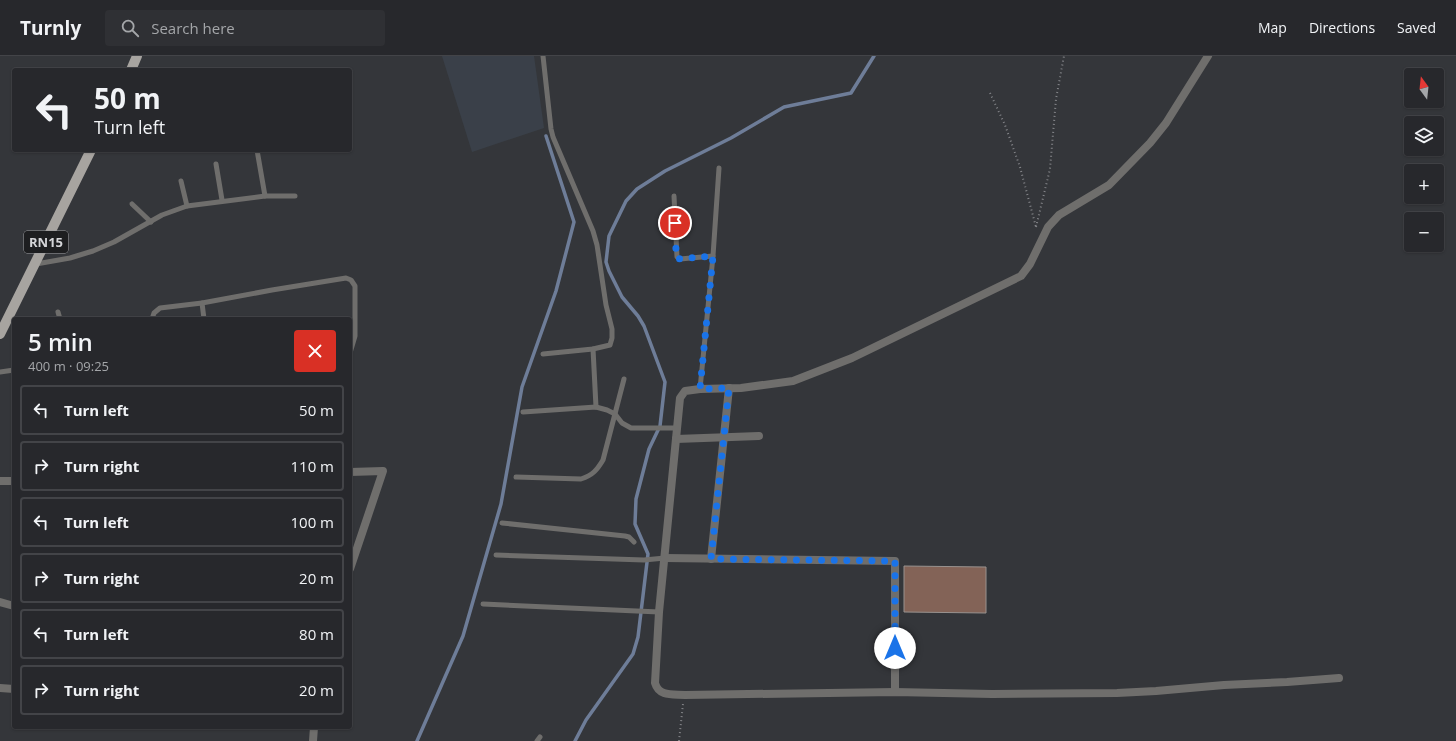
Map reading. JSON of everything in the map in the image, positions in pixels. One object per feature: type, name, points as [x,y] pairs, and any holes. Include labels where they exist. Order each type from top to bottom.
[{"type":"main road","points":[[131,68],[137,56]]},
{"type":"main road","name":"RN15","points":[[0,334],[91,152]]},
{"type":"street","points":[[1208,56],[1166,123],[1150,143],[1109,184],[1059,215],[1048,227],[1030,264],[1021,276],[852,358],[793,381],[729,388],[700,389],[685,391],[682,394],[680,398],[659,612],[656,688],[664,693],[685,695],[895,692],[992,694],[1117,693],[1339,678]]},
{"type":"street","points":[[711,559],[729,388]]},
{"type":"street","points":[[676,439],[759,436]]},
{"type":"street","points":[[352,472],[383,471],[352,563]]},
{"type":"street","points":[[0,481],[12,481]]},
{"type":"street","points":[[665,558],[895,561],[895,692]]},
{"type":"street","points":[[0,602],[12,605]]},
{"type":"street","points":[[0,688],[12,689]]},
{"type":"street","points":[[313,741],[314,729]]},
{"type":"lane","points":[[543,56],[548,112],[553,137],[593,231],[602,269],[606,306],[612,330],[610,345],[593,349],[543,354]]},
{"type":"lane","points":[[257,152],[265,196]]},
{"type":"lane","points":[[216,164],[222,200]]},
{"type":"lane","points":[[700,389],[713,256],[718,168]]},
{"type":"lane","points":[[181,181],[187,206]]},
{"type":"lane","points":[[36,264],[82,255],[114,242],[162,215],[187,206],[222,200],[265,196],[295,196]]},
{"type":"lane","points":[[674,196],[677,257],[680,259],[713,256]]},
{"type":"lane","points":[[132,204],[151,222]]},
{"type":"lane","points":[[153,317],[154,313],[160,308],[202,304],[272,290],[346,278],[351,280],[355,286],[352,335]]},
{"type":"lane","points":[[202,304],[204,317]]},
{"type":"lane","points":[[58,312],[59,317]]},
{"type":"lane","points":[[593,349],[596,407]]},
{"type":"lane","points":[[0,372],[12,370]]},
{"type":"lane","points":[[516,477],[581,479],[596,472],[603,460],[624,379]]},
{"type":"lane","points":[[522,412],[596,407],[608,410],[615,414],[622,423],[631,428],[677,428]]},
{"type":"lane","points":[[502,523],[625,536],[629,537],[634,542]]},
{"type":"lane","points":[[496,555],[644,560],[665,558]]},
{"type":"lane","points":[[483,604],[659,612]]},
{"type":"path","points":[[990,93],[1005,125],[1020,167],[1036,227],[1050,168],[1056,98],[1064,56]]},
{"type":"path","points":[[679,741],[685,695]]},
{"type":"shaded area","points":[[442,56],[534,56],[544,128],[472,152]]},
{"type":"building","points":[[904,566],[986,567],[986,613],[904,612]]},
{"type":"waterway","points":[[575,741],[586,720],[633,654],[638,637],[648,554],[635,524],[636,499],[649,449],[660,426],[665,382],[644,326],[638,316],[622,297],[609,271],[606,262],[609,236],[626,201],[637,189],[665,171],[731,138],[784,107],[851,93],[874,56]]},
{"type":"waterway","points":[[417,741],[463,636],[501,504],[522,387],[556,291],[574,222],[546,136]]},
{"type":"route","points":[[675,223],[676,251],[678,259],[713,256],[700,389],[729,388],[711,559],[895,561],[895,648]]}]
